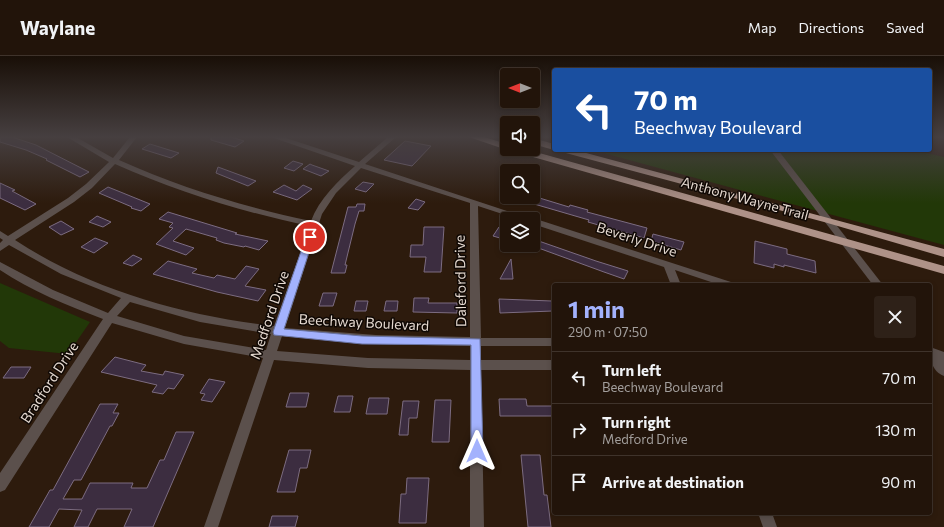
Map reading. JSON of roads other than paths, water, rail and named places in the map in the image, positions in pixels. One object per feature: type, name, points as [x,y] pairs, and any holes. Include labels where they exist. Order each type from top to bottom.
[{"type":"highway","name":"Anthony Wayne Trail","points":[[551,159],[694,198],[944,270]]},
{"type":"highway","name":"Anthony Wayne Trail","points":[[599,159],[828,220],[944,254]]},
{"type":"highway","points":[[694,198],[803,222],[828,220]]},
{"type":"highway","points":[[842,240],[867,239],[944,258]]},
{"type":"street","points":[[109,159],[220,202],[314,224]]},
{"type":"street","points":[[0,248],[4,237],[25,227],[70,201],[101,177],[117,159]]},
{"type":"street","points":[[340,159],[505,212]]},
{"type":"street","name":"Medford Drive","points":[[211,527],[314,224],[334,189],[367,159]]},
{"type":"street","points":[[781,159],[876,283]]},
{"type":"street","name":"Daleford Drive","points":[[474,202],[477,527]]},
{"type":"street","name":"Beverly Drive","points":[[540,223],[725,283]]},
{"type":"street","name":"Beechway Boulevard","points":[[4,237],[56,268],[127,298],[181,314],[278,332],[362,340],[552,342]]},
{"type":"street","points":[[668,264],[675,283]]},
{"type":"street","points":[[0,265],[32,284],[109,318],[162,334],[270,355],[356,363],[552,365]]},
{"type":"street","name":"Bradford Drive","points":[[0,485],[109,318],[127,298]]},
{"type":"street","points":[[932,353],[944,356]]},
{"type":"street","points":[[932,355],[944,371]]},
{"type":"street","points":[[766,515],[770,527]]}]
